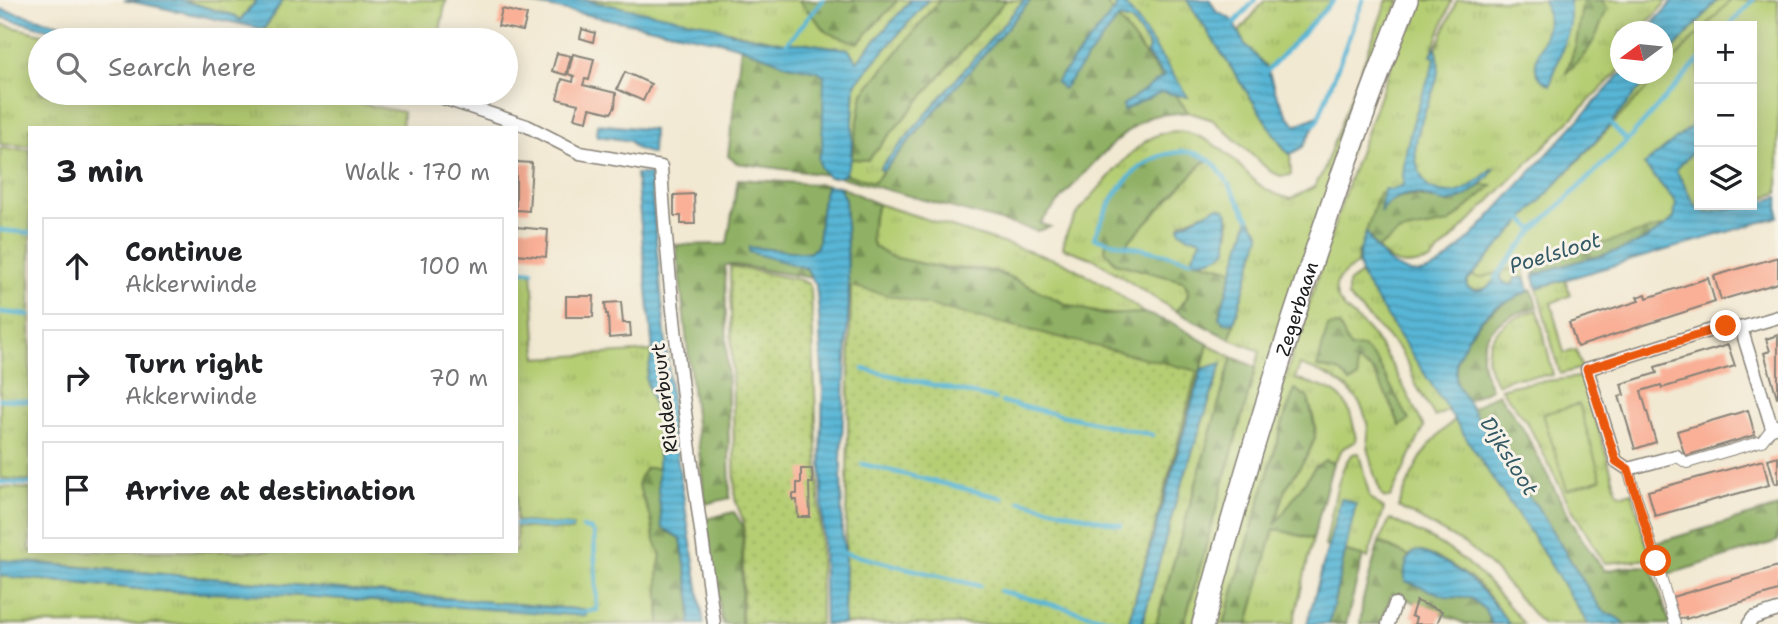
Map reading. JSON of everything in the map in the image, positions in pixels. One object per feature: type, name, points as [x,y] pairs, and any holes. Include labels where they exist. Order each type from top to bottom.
[{"type":"main road","name":"Zegerbaan","points":[[1203,624],[1280,362],[1407,0]]},
{"type":"street","name":"Ridderbuurt","points":[[465,105],[517,122],[580,153],[661,167],[666,245],[685,428],[715,624]]},
{"type":"street","points":[[1675,624],[1628,469],[1616,461],[1587,369],[1724,326],[1741,328],[1778,317]]},
{"type":"street","points":[[1628,469],[1676,456],[1687,463],[1762,441],[1775,427],[1741,328]]},
{"type":"street","points":[[1388,624],[1395,604]]},
{"type":"street","points":[[1749,624],[1753,618],[1778,610]]},
{"type":"green space","points":[[181,0],[257,0],[240,20],[235,16]]},
{"type":"green space","points":[[283,0],[446,0],[440,28],[265,28]]},
{"type":"green space","points":[[584,0],[911,0],[857,61],[848,49],[784,43]]},
{"type":"green space","points":[[798,0],[898,0],[858,43],[828,33]]},
{"type":"green space","points":[[928,0],[1030,0],[874,182],[845,174],[851,159],[855,84]]},
{"type":"green space","points":[[940,0],[1006,0],[868,160],[851,159],[863,93]]},
{"type":"green space","points":[[1030,0],[1104,0],[1188,112],[1150,117],[1122,136],[1040,223],[1050,227],[1037,231],[840,177],[845,174],[874,182]]},
{"type":"green space","points":[[1104,0],[1187,0],[1284,149],[1290,154],[1291,175],[1281,176],[1271,172],[1213,120],[1188,112]]},
{"type":"green space","points":[[1265,0],[1332,0],[1268,69],[1244,43],[1239,32]]},
{"type":"green space","points":[[1387,0],[1400,0],[1193,624],[1184,624],[1260,351],[1230,339],[1260,232],[1249,219],[1234,270],[1200,262],[1223,254],[1230,223],[1221,207],[1182,222],[1179,226],[1194,237],[1200,237],[1201,241],[1191,260],[1125,244],[1204,162],[1208,161],[1198,155],[1179,152],[1161,157],[1117,190],[1094,237],[1106,240],[1115,263],[1183,281],[1188,293],[1185,301],[1175,311],[1094,259],[1063,248],[1065,238],[1080,210],[1134,151],[1159,134],[1172,131],[1203,139],[1227,154],[1256,182],[1275,194],[1291,199],[1314,187],[1322,174]]},
{"type":"green space","points":[[1415,0],[1452,0],[1431,55],[1434,55],[1457,0],[1668,0],[1649,21],[1610,21],[1610,80],[1430,261],[1411,265],[1398,264],[1386,257],[1373,243],[1358,251],[1357,264],[1342,275],[1337,283],[1337,297],[1384,352],[1424,427],[1390,498],[1383,497],[1372,465],[1367,423],[1358,401],[1351,392],[1333,379],[1300,365],[1295,379],[1332,391],[1345,403],[1356,441],[1343,448],[1333,463],[1325,460],[1274,528],[1313,539],[1293,624],[1248,624],[1270,538],[1286,487],[1310,450],[1315,436],[1308,398],[1295,389],[1224,624],[1209,624],[1227,557],[1349,180]]},
{"type":"green space","points":[[1583,0],[1601,0],[1607,8],[1592,44],[1566,73],[1576,44]]},
{"type":"green space","points":[[1718,0],[1770,0],[1751,21],[1699,21]]},
{"type":"green space","points":[[1731,0],[1778,0],[1778,193],[1757,199],[1757,21],[1711,21]]},
{"type":"green space","points":[[0,24],[28,31],[28,105],[367,105],[403,112],[402,126],[28,126],[28,146],[0,144]]},
{"type":"green space","points":[[1694,27],[1694,82],[1527,262],[1524,269],[1526,279],[1516,277],[1512,285],[1501,279],[1501,272],[1489,288],[1474,290],[1467,287],[1467,281],[1643,84],[1673,84],[1673,50]]},
{"type":"green space","points":[[1694,38],[1694,210],[1720,210],[1479,278],[1470,275],[1651,84],[1673,84],[1673,60]]},
{"type":"green space","points":[[741,47],[788,65],[818,71],[824,76],[828,175],[737,163],[728,156]]},
{"type":"green space","points":[[0,148],[28,150],[28,481],[0,478]]},
{"type":"green space","points":[[1187,151],[1209,161],[1204,162],[1126,244],[1234,270],[1219,317],[1224,323],[1234,322],[1230,339],[1175,311],[1185,301],[1188,293],[1183,281],[1115,263],[1105,251],[1106,240],[1094,238],[1108,206],[1127,179],[1153,160]]},
{"type":"green space","points":[[738,179],[827,185],[817,247],[809,253],[749,248],[806,268],[811,278],[725,265],[730,498],[705,504],[676,245],[727,244]]},
{"type":"green space","points":[[1482,185],[1492,186],[1449,223],[1400,232],[1377,249],[1366,232],[1379,193],[1383,193],[1381,211],[1388,203],[1404,196],[1450,203]]},
{"type":"green space","points":[[839,186],[878,204],[871,240],[874,246],[889,256],[944,269],[992,271],[1065,304],[1104,315],[1144,313],[1174,324],[1208,344],[1128,624],[994,588],[1012,333],[849,299],[845,200]]},
{"type":"green space","points":[[878,204],[1063,262],[1109,287],[1144,313],[1106,314],[1082,309],[1058,301],[1000,273],[937,266],[885,254],[874,246],[871,236]]},
{"type":"green space","points":[[1674,218],[1658,231],[1624,249],[1534,276],[1537,266],[1552,249]]},
{"type":"green space","points":[[730,266],[800,280],[809,284],[811,290],[821,624],[742,624],[744,523],[735,499]]},
{"type":"green space","points":[[518,270],[532,271],[537,358],[653,351],[646,379],[658,420],[658,468],[646,468],[641,495],[651,518],[654,538],[661,556],[658,570],[660,624],[0,624],[0,576],[170,592],[586,610],[0,560],[0,487],[28,489],[28,553],[518,553],[518,527],[572,531],[573,526],[518,521]]},
{"type":"green space","points":[[1361,274],[1449,410],[1435,417],[1400,350],[1348,297],[1348,283]]},
{"type":"green space","points":[[1565,280],[1571,295],[1551,303],[1564,353],[1576,350],[1582,368],[1560,374],[1537,288]]},
{"type":"green space","points":[[851,286],[1197,371],[1128,624],[844,624]]},
{"type":"green space","points":[[1532,290],[1537,307],[1496,325],[1483,345],[1484,372],[1491,389],[1466,401],[1458,386],[1455,372],[1464,345],[1492,311]]},
{"type":"green space","points":[[1538,310],[1553,375],[1510,378],[1498,385],[1490,371],[1488,358],[1494,336],[1512,320]]},
{"type":"green space","points":[[1339,325],[1350,348],[1363,347],[1377,361],[1409,420],[1400,426],[1372,370],[1356,362],[1358,378],[1350,383],[1341,372],[1317,367],[1328,326]]},
{"type":"green space","points":[[1208,344],[1232,357],[1156,624],[1142,624],[1176,501],[1222,364],[1202,369]]},
{"type":"green space","points":[[1232,357],[1256,367],[1184,624],[1156,624]]},
{"type":"green space","points":[[1583,376],[1617,492],[1623,495],[1632,492],[1651,559],[1606,563],[1603,561],[1569,504],[1527,422],[1501,389]]},
{"type":"green space","points":[[1295,389],[1308,398],[1315,438],[1307,456],[1286,488],[1275,525],[1315,467],[1325,460],[1333,463],[1313,539],[1274,529],[1248,624],[1224,624],[1283,422]]},
{"type":"green space","points":[[1498,393],[1523,429],[1571,520],[1593,555],[1605,571],[1651,566],[1670,624],[1624,624],[1600,608],[1536,505],[1521,489],[1471,409]]},
{"type":"green space","points":[[1579,404],[1601,479],[1567,490],[1543,414]]},
{"type":"green space","points":[[1455,420],[1588,624],[1542,624],[1489,564],[1465,544],[1398,507],[1427,449]]},
{"type":"green space","points":[[1359,453],[1370,498],[1384,509],[1368,558],[1325,546],[1341,475],[1350,456]]},
{"type":"green space","points":[[646,468],[658,468],[658,489],[666,531],[681,538],[691,601],[690,624],[660,624],[658,570],[661,556],[654,538],[651,518],[638,485]]},
{"type":"green space","points":[[1778,507],[1778,541],[1666,575],[1656,543]]},
{"type":"green space","points":[[734,512],[743,526],[741,624],[722,624],[706,519]]},
{"type":"green space","points":[[1390,519],[1463,559],[1495,590],[1524,624],[1509,624],[1478,584],[1448,563],[1422,553],[1414,552],[1409,556],[1379,542]]},
{"type":"green space","points":[[1379,542],[1409,556],[1404,574],[1448,597],[1471,598],[1485,610],[1492,624],[1466,624],[1392,593],[1381,624],[1360,624],[1363,599]]},
{"type":"green space","points":[[1345,552],[1363,556],[1346,624],[1329,624]]},
{"type":"water","points":[[124,0],[181,0],[235,16],[240,20],[257,0],[283,0],[265,28]]},
{"type":"water","points":[[512,0],[584,0],[707,24],[733,33],[784,43],[848,49],[857,61],[911,0],[928,0],[855,84],[851,159],[845,174],[828,177],[820,167],[818,157],[822,150],[824,76],[818,71],[788,65],[719,41]]},
{"type":"water","points":[[1024,0],[1031,0],[884,170],[879,169]]},
{"type":"water","points":[[1113,0],[1121,0],[1135,17],[1188,97],[1161,92],[1124,110],[1123,105],[1164,76],[1147,54],[1149,46],[1131,21],[1119,18],[1063,89],[1056,82],[1116,8]]},
{"type":"water","points":[[1187,0],[1210,0],[1216,11],[1232,20],[1244,43],[1268,69],[1275,91],[1288,116],[1297,125],[1320,115],[1303,147],[1290,154],[1284,149]]},
{"type":"water","points":[[1543,0],[1570,0],[1570,26],[1550,85],[1537,73],[1536,66],[1548,23]]},
{"type":"water","points":[[1674,0],[1718,0],[1699,21],[1694,21],[1694,27],[1673,50],[1673,21],[1655,21]]},
{"type":"water","points":[[0,9],[76,28],[43,28],[0,17]]},
{"type":"water","points":[[1435,46],[1439,62],[1437,79],[1418,131],[1415,149],[1418,168],[1428,187],[1455,193],[1470,187],[1495,168],[1476,189],[1458,200],[1444,202],[1418,194],[1405,195],[1394,200],[1380,213],[1384,189],[1392,190],[1403,185],[1405,154],[1434,63],[1435,57],[1431,56]]},
{"type":"water","points":[[1612,84],[1644,84],[1601,135],[1467,281],[1467,287],[1473,290],[1483,289],[1491,284],[1501,270],[1501,279],[1505,283],[1512,285],[1516,277],[1526,279],[1529,291],[1494,308],[1482,319],[1471,332],[1456,361],[1456,383],[1521,489],[1536,505],[1600,608],[1624,624],[1588,624],[1362,277],[1359,254],[1366,232],[1389,262],[1414,273],[1431,270],[1444,262],[1472,236]]},
{"type":"water","points":[[598,124],[653,130],[652,154],[635,148],[630,141],[597,136]]},
{"type":"water","points":[[1694,124],[1694,150],[1676,170],[1694,203],[1694,210],[1757,210],[1757,203],[1778,197],[1778,217],[1537,288],[1534,276],[1641,242],[1674,218],[1676,202],[1644,165]]},
{"type":"water","points":[[636,174],[650,174],[676,450],[704,624],[690,624],[691,601],[681,539],[662,527],[658,489],[658,420],[646,379],[653,351]]},
{"type":"water","points":[[827,185],[839,186],[845,200],[849,299],[841,460],[842,533],[845,553],[844,624],[825,624],[821,453],[823,388],[816,285],[806,268],[749,252],[749,247],[809,253],[817,247]]},
{"type":"water","points":[[1217,207],[1225,209],[1228,214],[1227,250],[1210,259],[1191,260],[1200,238],[1189,237],[1180,231],[1179,226]]},
{"type":"water","points":[[1249,218],[1260,236],[1234,322],[1224,323],[1219,317]]},
{"type":"water","points":[[1222,363],[1176,501],[1142,624],[1128,624],[1202,369]]},
{"type":"water","points":[[1341,498],[1356,504],[1329,624],[1307,624]]},
{"type":"water","points":[[1420,551],[1448,564],[1471,580],[1509,624],[1492,624],[1485,610],[1471,598],[1448,597],[1405,581],[1407,561],[1414,552]]},
{"type":"water","points":[[0,560],[586,610],[586,616],[285,595],[170,592],[0,576]]},
{"type":"building","points":[[502,9],[527,15],[523,31],[498,26]]},
{"type":"building","points":[[582,29],[595,33],[593,42],[580,38]]},
{"type":"building","points":[[557,53],[571,56],[566,75],[552,71]]},
{"type":"building","points":[[573,54],[594,59],[589,80],[585,79],[583,85],[616,93],[615,107],[611,113],[590,108],[587,121],[574,118],[578,104],[557,99],[562,79],[573,82],[574,76],[568,74]]},
{"type":"building","points":[[625,72],[651,84],[643,101],[617,89]]},
{"type":"building","points":[[518,162],[532,163],[529,211],[518,210]]},
{"type":"building","points":[[694,194],[695,224],[681,224],[681,216],[674,216],[674,195]]},
{"type":"building","points":[[518,227],[548,230],[546,257],[518,254]]},
{"type":"building","points":[[1778,257],[1778,283],[1721,300],[1714,276]]},
{"type":"building","points":[[1708,278],[1715,302],[1577,347],[1569,323],[1639,301],[1637,297],[1646,294],[1647,298]]},
{"type":"building","points":[[566,296],[594,296],[593,317],[566,317]]},
{"type":"building","points":[[621,302],[623,323],[630,323],[631,336],[609,338],[605,303]]},
{"type":"building","points":[[1778,335],[1777,397],[1764,353],[1770,351],[1766,339]]},
{"type":"building","points":[[1728,345],[1735,366],[1662,388],[1661,385],[1641,391],[1656,442],[1635,449],[1619,396],[1624,395],[1621,384],[1657,373],[1655,367]]},
{"type":"building","points":[[1748,410],[1755,435],[1685,456],[1677,431]]},
{"type":"building","points":[[1778,456],[1778,483],[1775,484],[1768,459]]},
{"type":"building","points":[[1763,460],[1769,485],[1655,516],[1648,491]]},
{"type":"building","points":[[801,469],[812,469],[813,483],[809,483],[810,517],[798,517],[797,500],[793,500],[793,494],[797,494],[797,483],[801,483]]},
{"type":"building","points":[[1778,566],[1778,591],[1679,619],[1672,597]]},
{"type":"building","points":[[1416,601],[1442,611],[1437,624],[1414,624],[1416,618],[1411,616]]},
{"type":"waterway","points":[[787,43],[823,0]]},
{"type":"waterway","points":[[1230,28],[1255,0]]},
{"type":"waterway","points":[[1265,73],[1334,0]]},
{"type":"waterway","points":[[1313,125],[1317,122],[1363,0]]},
{"type":"waterway","points":[[1734,21],[1753,0]]},
{"type":"waterway","name":"Poelsloot","points":[[1495,278],[1534,230],[1627,141],[1694,66]]},
{"type":"waterway","points":[[1610,123],[1627,141]]},
{"type":"waterway","points":[[1191,260],[1094,238],[1115,195],[1125,182],[1149,161],[1180,152],[1202,156],[1219,170],[1249,218]]},
{"type":"waterway","points":[[1521,217],[1534,230]]},
{"type":"waterway","points":[[0,230],[28,233]]},
{"type":"waterway","points":[[518,270],[532,271]]},
{"type":"waterway","points":[[0,312],[28,315]]},
{"type":"waterway","points":[[863,369],[995,399]]},
{"type":"waterway","points":[[0,399],[28,401]]},
{"type":"waterway","points":[[1002,402],[1152,435]]},
{"type":"waterway","points":[[862,464],[1003,498]]},
{"type":"waterway","points":[[0,482],[28,484]]},
{"type":"waterway","points":[[1020,501],[1121,525]]},
{"type":"waterway","points":[[518,524],[571,528]]},
{"type":"waterway","points":[[583,528],[591,529],[594,535],[597,610],[583,612]]},
{"type":"waterway","points":[[845,553],[980,586]]},
{"type":"waterway","points":[[1000,591],[1126,624]]},
{"type":"route","points":[[1656,561],[1628,469],[1616,461],[1587,369],[1726,326]]},
{"type":"water label","name":"Dijksloot","points":[[1509,456]]}]
